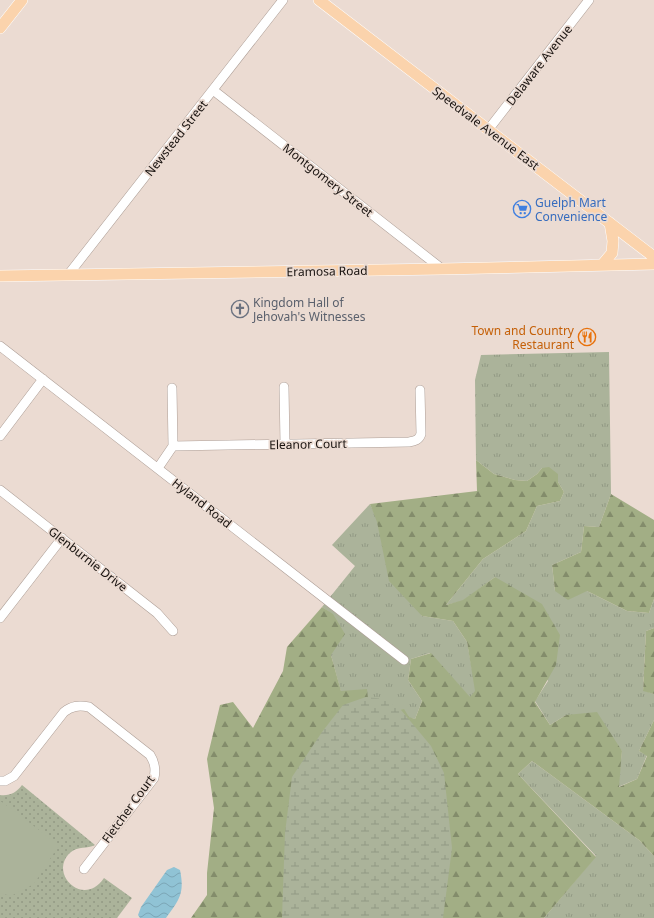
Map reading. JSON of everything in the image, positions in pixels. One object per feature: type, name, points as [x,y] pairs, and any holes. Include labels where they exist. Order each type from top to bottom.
[{"type":"main road","points":[[0,28],[22,0]]},
{"type":"main road","name":"Speedvale Avenue East","points":[[319,0],[654,257]]},
{"type":"main road","points":[[602,265],[612,253],[613,241],[610,223]]},
{"type":"main road","name":"Eramosa Road","points":[[0,276],[654,264]]},
{"type":"street","name":"Newstead Street","points":[[68,275],[283,0]]},
{"type":"street","name":"Delaware Avenue","points":[[488,130],[589,0]]},
{"type":"street","name":"Montgomery Street","points":[[213,90],[442,269]]},
{"type":"street","name":"Hyland Road","points":[[0,346],[404,660]]},
{"type":"street","points":[[0,436],[43,380]]},
{"type":"street","points":[[284,387],[286,444]]},
{"type":"street","points":[[158,468],[173,446],[172,388]]},
{"type":"street","name":"Eleanor Court","points":[[173,446],[416,441],[420,438],[421,434],[420,390]]},
{"type":"street","name":"Glenburnie Drive","points":[[0,490],[157,613],[172,631]]},
{"type":"street","points":[[0,618],[62,538]]},
{"type":"street","name":"Fletcher Court","points":[[0,780],[5,781],[14,776],[64,712],[71,707],[81,705],[89,707],[150,755],[154,761],[156,770],[154,778],[84,869]]},
{"type":"green space","points":[[609,352],[611,494],[599,527],[584,526],[581,552],[552,565],[555,591],[587,591],[627,611],[649,613],[654,599],[654,628],[646,631],[643,690],[654,694],[654,720],[639,751],[647,755],[637,779],[618,787],[622,751],[566,715],[550,725],[535,701],[548,681],[495,577],[463,601],[446,605],[483,559],[526,531],[537,506],[560,501],[564,492],[558,482],[542,468],[537,474],[527,481],[515,480],[494,474],[476,460],[475,380],[481,355]]},
{"type":"green space","points":[[476,460],[494,474],[515,480],[527,481],[537,474],[542,468],[549,467],[558,474],[558,482],[564,492],[560,501],[537,506],[526,531],[483,559],[446,605],[463,600],[495,577],[542,604],[560,635],[556,665],[535,702],[550,725],[566,715],[597,712],[622,751],[619,787],[637,779],[647,756],[639,751],[654,720],[654,856],[639,840],[532,761],[518,774],[596,857],[544,918],[191,918],[207,895],[207,873],[214,808],[207,759],[220,705],[233,702],[253,728],[283,671],[287,647],[322,607],[333,614],[345,634],[331,655],[341,691],[367,689],[370,718],[404,709],[409,717],[415,719],[422,701],[408,680],[411,659],[431,653],[470,697],[475,691],[467,642],[453,621],[422,616],[389,581],[377,522],[370,504],[477,491]]},
{"type":"green space","points":[[611,494],[654,520],[654,599],[649,613],[627,611],[587,591],[568,600],[555,591],[552,565],[581,552],[584,526],[599,527]]},
{"type":"green space","points":[[370,504],[422,616],[453,621],[467,642],[476,691],[470,698],[430,653],[411,659],[408,680],[422,701],[415,719],[386,713],[341,692],[331,655],[333,615],[322,607],[355,566],[332,545]]},
{"type":"green space","points":[[654,628],[654,694],[643,691],[646,631]]},
{"type":"green space","points":[[366,697],[385,699],[401,710],[431,746],[444,773],[452,848],[443,918],[282,918],[285,833],[292,777],[322,732],[343,705]]},
{"type":"green space","points":[[532,761],[639,840],[654,856],[654,918],[544,918],[596,856],[518,774]]},
{"type":"green space","points":[[22,785],[95,845],[71,852],[65,860],[63,869],[65,877],[78,889],[87,890],[96,887],[104,878],[132,898],[117,918],[0,918],[0,795],[12,793]]},
{"type":"green space","points":[[0,802],[59,845],[34,884],[11,896],[0,893]]},
{"type":"water","points":[[174,867],[180,870],[182,885],[180,896],[166,918],[140,918],[138,915],[141,907],[167,870]]},
{"type":"place","name":"Guelph Mart Convenience","points":[[522,209]]},
{"type":"place","name":"Kingdom Hall of Jehovah's Witnesses","points":[[240,309]]},
{"type":"place","name":"Town and Country Restaurant","points":[[587,337]]}]
